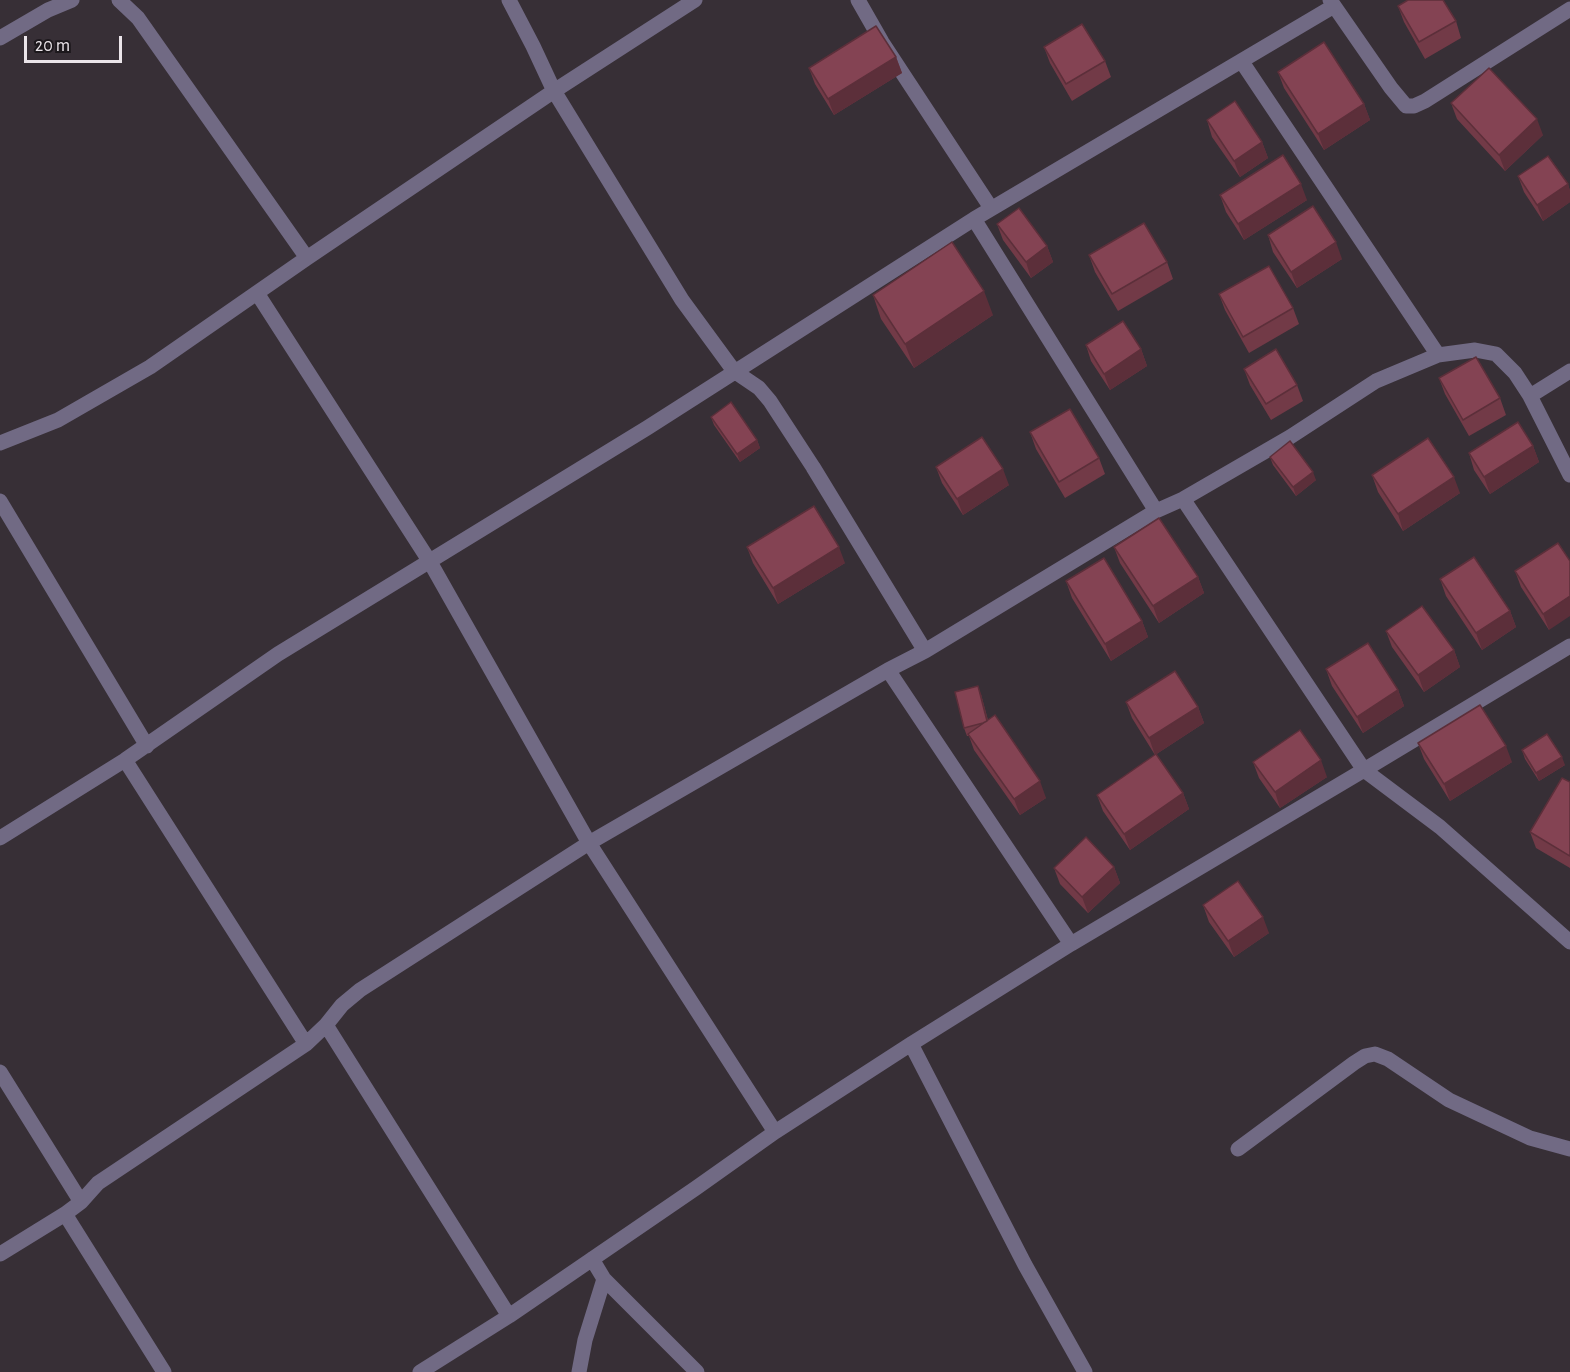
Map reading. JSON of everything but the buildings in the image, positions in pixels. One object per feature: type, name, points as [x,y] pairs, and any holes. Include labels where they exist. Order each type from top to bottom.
[{"type":"street","points":[[0,38],[48,10],[72,0]]},
{"type":"street","points":[[118,0],[138,18],[307,258]]},
{"type":"street","points":[[509,0],[554,91],[682,300],[734,371],[759,388],[770,401],[925,651]]},
{"type":"street","points":[[0,443],[58,420],[150,367],[554,91],[695,0]]},
{"type":"street","points":[[858,0],[882,42],[991,208]]},
{"type":"street","points":[[0,838],[147,746],[278,654],[647,428],[991,208],[1242,62],[1332,3],[1406,106],[1414,106],[1425,101],[1570,9]]},
{"type":"street","points":[[1242,62],[1438,355]]},
{"type":"street","points":[[974,219],[1156,511]]},
{"type":"street","points":[[257,293],[430,562],[590,843],[775,1132]]},
{"type":"street","points":[[0,1254],[65,1214],[81,1202],[98,1183],[306,1044],[326,1025],[342,1005],[360,990],[410,957],[590,843],[888,670],[925,651],[1156,511],[1183,499],[1290,437],[1376,381],[1438,355],[1475,350],[1496,354],[1515,373],[1530,396],[1570,475]]},
{"type":"street","points":[[1530,396],[1570,371]]},
{"type":"street","points":[[1183,499],[1364,770],[1440,827],[1570,942]]},
{"type":"street","points":[[0,501],[147,746]]},
{"type":"street","points":[[420,1372],[509,1316],[775,1132],[911,1044],[1071,944],[1570,646]]},
{"type":"street","points":[[888,670],[1071,944]]},
{"type":"street","points":[[125,760],[306,1044]]},
{"type":"street","points":[[326,1025],[509,1316]]},
{"type":"street","points":[[911,1044],[1025,1265],[1085,1372]]},
{"type":"street","points":[[1238,1149],[1354,1063],[1365,1056],[1375,1054],[1388,1059],[1449,1100],[1530,1138],[1570,1149]]},
{"type":"street","points":[[0,1072],[81,1202]]},
{"type":"street","points":[[65,1214],[164,1372]]},
{"type":"street","points":[[592,1259],[604,1279],[697,1372]]},
{"type":"street","points":[[579,1372],[585,1340],[604,1279]]}]
